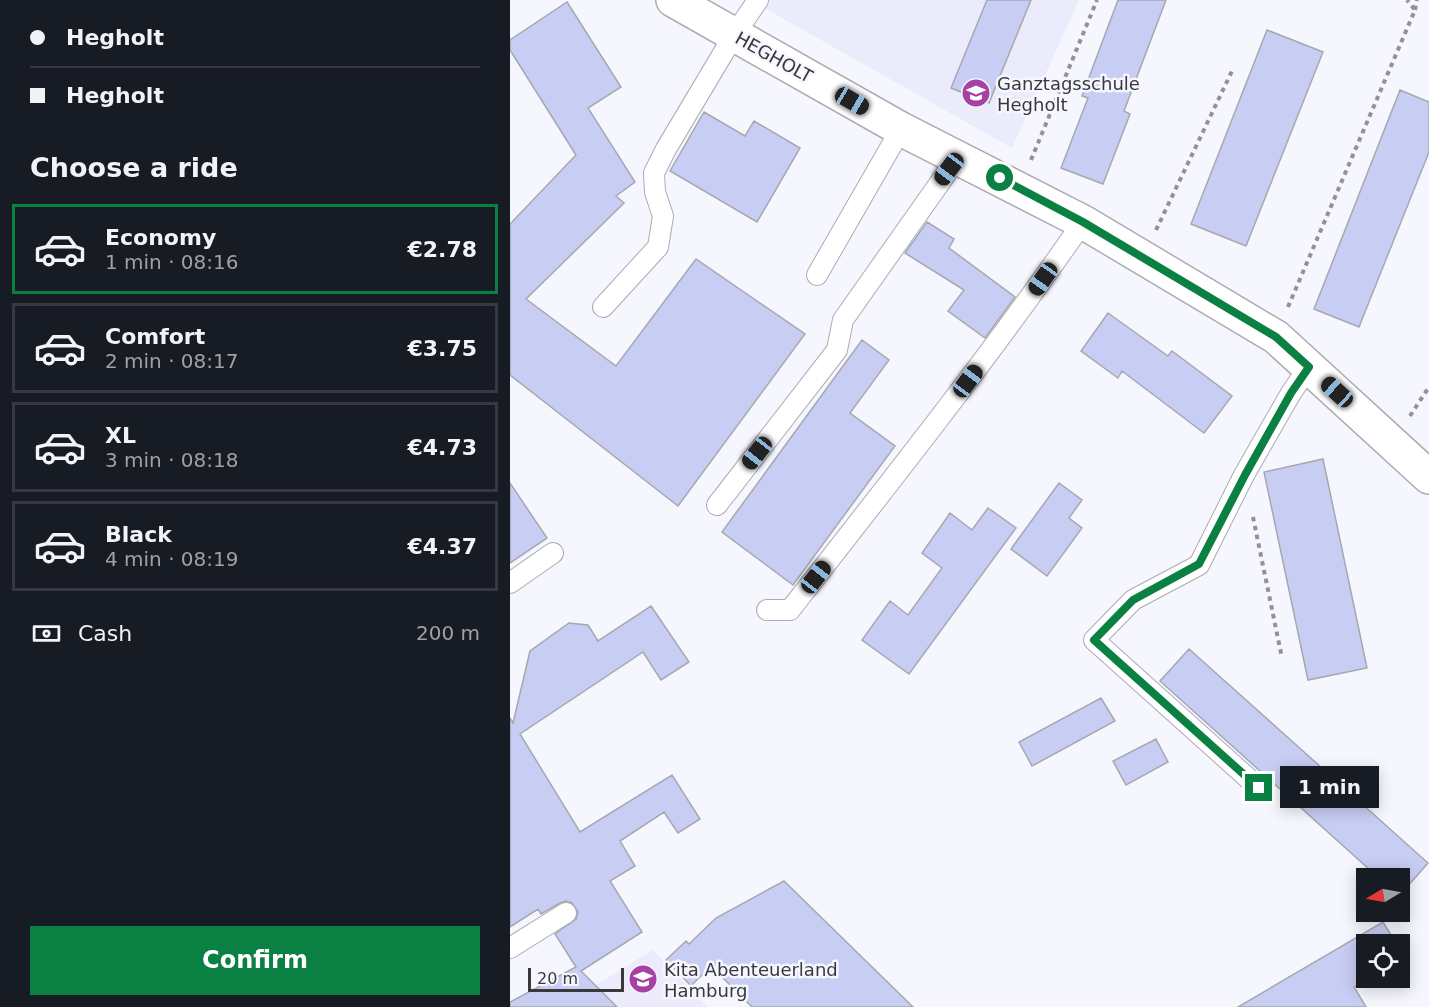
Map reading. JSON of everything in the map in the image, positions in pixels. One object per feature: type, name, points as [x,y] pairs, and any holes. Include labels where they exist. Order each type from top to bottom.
[{"type":"street","name":"HEGHOLT","points":[[674,0],[901,129],[1083,222],[1276,337],[1429,477]]},
{"type":"lane","points":[[603,308],[658,247],[663,216],[655,192],[654,173],[734,35],[758,0]]},
{"type":"lane","points":[[817,274],[901,129]]},
{"type":"lane","points":[[717,505],[837,350],[843,320],[958,157]]},
{"type":"lane","points":[[767,610],[790,610],[1023,309],[1083,222]]},
{"type":"lane","points":[[1259,788],[1094,640],[1133,600],[1199,564],[1245,475],[1291,393],[1309,367]]},
{"type":"lane","points":[[510,583],[553,553]]},
{"type":"lane","points":[[510,948],[566,913]]},
{"type":"path","points":[[1029,167],[1097,0]]},
{"type":"path","points":[[1407,0],[1414,10]]},
{"type":"path","points":[[1284,318],[1417,0]]},
{"type":"path","points":[[1152,237],[1232,71]]},
{"type":"path","points":[[1405,424],[1429,387]]},
{"type":"path","points":[[1245,475],[1282,658]]},
{"type":"shaded area","name":"Ganztagsschule Hegholt","points":[[750,0],[1079,0],[1012,148]]},
{"type":"shaded area","name":"Kita Abenteuerland Hamburg","points":[[653,950],[708,1007],[559,1007]]},
{"type":"building","points":[[987,0],[1031,0],[989,103],[951,88]]},
{"type":"building","points":[[1118,0],[1166,0],[1124,111],[1130,114],[1103,184],[1061,168],[1088,98],[1082,96]]},
{"type":"building","points":[[567,2],[621,87],[588,108],[635,182],[616,196],[624,203],[526,299],[616,366],[696,259],[805,334],[678,506],[510,375],[510,224],[576,155],[510,50],[510,40]]},
{"type":"building","points":[[1267,30],[1323,52],[1246,246],[1191,224]]},
{"type":"building","points":[[1400,90],[1429,102],[1429,152],[1359,327],[1314,309]]},
{"type":"building","points":[[704,112],[745,136],[754,121],[800,148],[757,222],[670,171]]},
{"type":"building","points":[[927,222],[954,239],[949,248],[1015,297],[985,338],[948,311],[964,290],[905,253]]},
{"type":"building","points":[[1108,313],[1168,356],[1172,351],[1232,396],[1204,433],[1122,371],[1118,378],[1081,351]]},
{"type":"building","points":[[862,340],[889,360],[850,413],[895,446],[793,585],[722,532]]},
{"type":"building","points":[[1323,459],[1367,668],[1308,680],[1264,472]]},
{"type":"building","points":[[510,483],[547,538],[510,563]]},
{"type":"building","points":[[1059,483],[1082,500],[1069,518],[1082,528],[1047,576],[1011,549]]},
{"type":"building","points":[[988,508],[1016,528],[909,674],[862,640],[890,601],[908,615],[942,568],[922,553],[950,513],[972,530]]},
{"type":"building","points":[[651,606],[689,662],[661,680],[643,652],[520,734],[580,832],[672,775],[700,819],[678,833],[664,812],[620,841],[635,866],[610,881],[642,932],[581,971],[617,1007],[510,1007],[510,1002],[576,967],[555,934],[576,919],[578,912],[572,903],[566,901],[560,903],[541,914],[538,909],[510,927],[510,718],[513,723],[530,651],[569,623],[588,625],[598,641]]},
{"type":"building","points":[[1189,649],[1428,863],[1410,884],[1410,868],[1368,868],[1160,681]]},
{"type":"building","points":[[1101,698],[1115,721],[1032,766],[1019,742]]},
{"type":"building","points":[[1156,739],[1168,762],[1126,785],[1113,761]]},
{"type":"building","points":[[784,881],[913,1007],[752,1007],[711,966],[691,986],[666,960],[686,941],[689,944],[716,918]]},
{"type":"building","points":[[1383,922],[1390,934],[1363,934]]},
{"type":"building","points":[[1356,938],[1356,986],[1354,987],[1366,1007],[1238,1007]]},
{"type":"place","name":"Ganztagsschule Hegholt","points":[[976,93]]},
{"type":"place","name":"Kita Abenteuerland Hamburg","points":[[643,979]]},
{"type":"route","points":[[1000,178],[1083,222],[1276,337],[1309,367],[1291,393],[1245,475],[1199,564],[1133,600],[1094,640],[1259,788]]}]
